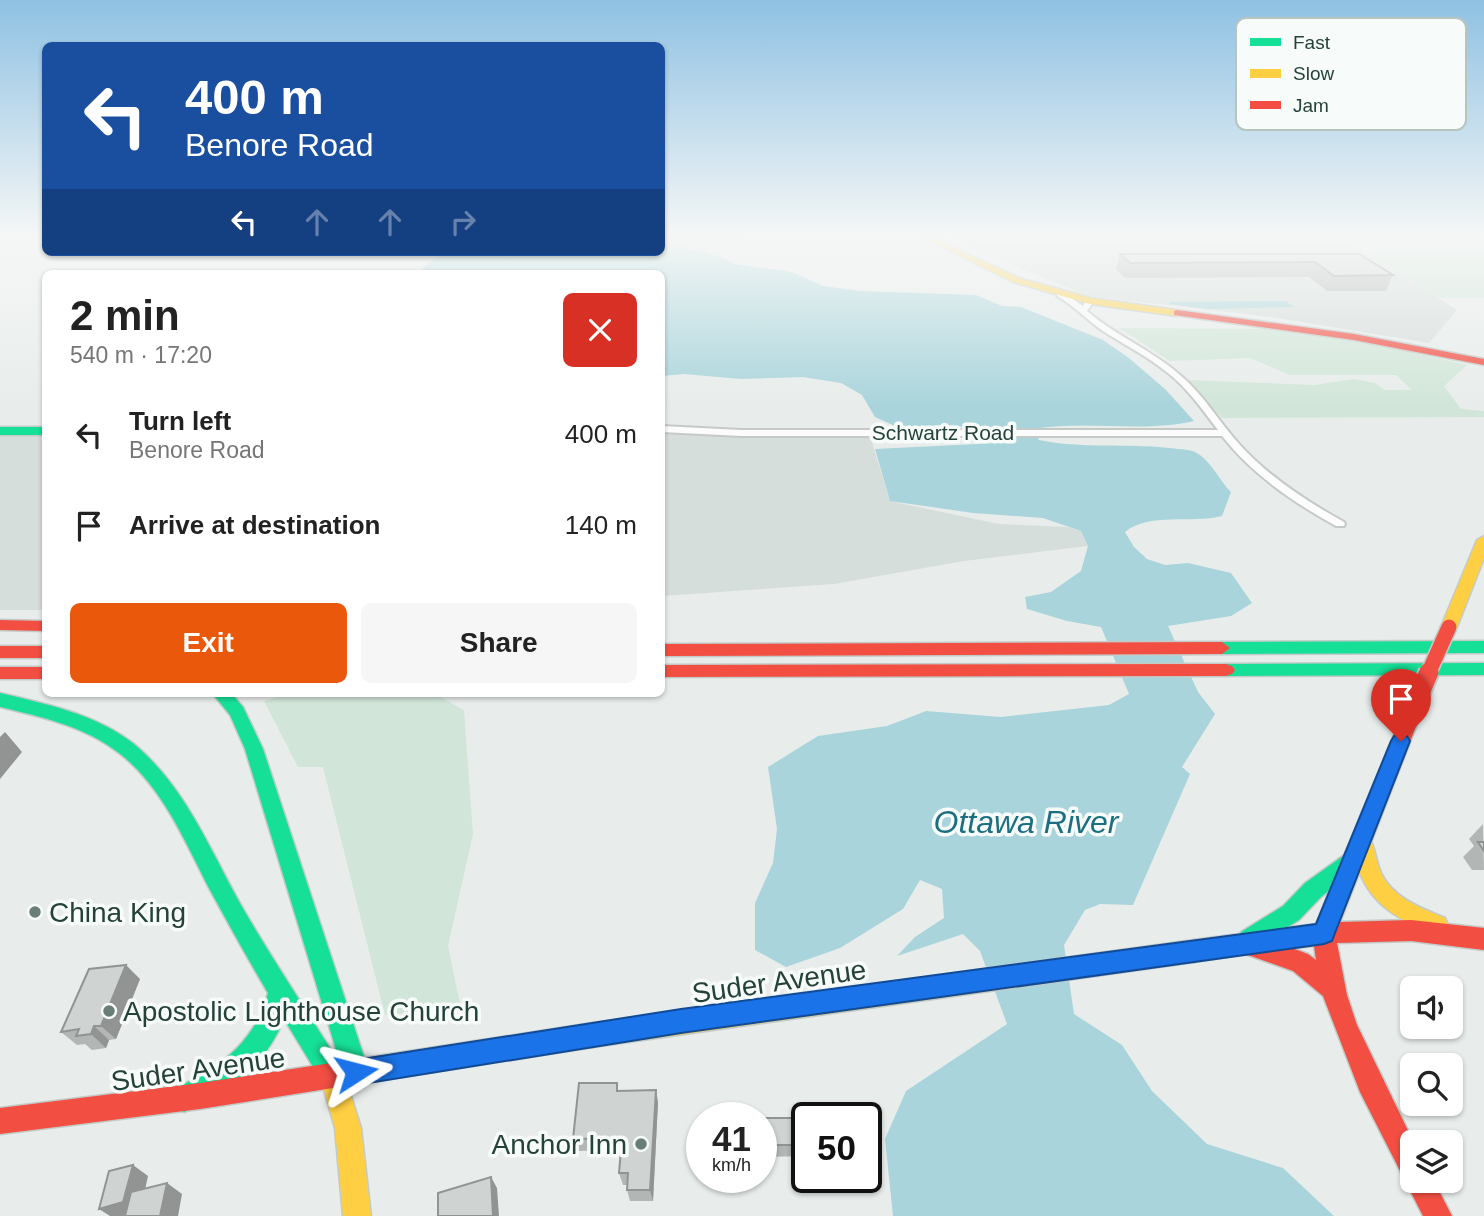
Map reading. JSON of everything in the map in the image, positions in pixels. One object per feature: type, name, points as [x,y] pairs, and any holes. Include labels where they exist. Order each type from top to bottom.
[{"type":"main road","points":[[1056,293],[1086,306],[1354,337],[1484,364]]},
{"type":"main road","points":[[0,431],[42,431]]},
{"type":"main road","points":[[1400,1142],[1330,987],[1323,955],[1324,933],[1484,540]]},
{"type":"main road","points":[[0,625],[42,626]]},
{"type":"main road","points":[[665,650],[1484,647]]},
{"type":"main road","points":[[0,652],[42,652]]},
{"type":"main road","points":[[665,671],[1484,668]]},
{"type":"main road","points":[[0,673],[42,673]]},
{"type":"main road","points":[[226,698],[243,723],[254,748],[356,1072]]},
{"type":"main road","points":[[0,700],[29,704],[76,718],[110,735],[138,755],[177,805],[226,898],[333,1076],[348,1128],[357,1216]]},
{"type":"main road","points":[[1362,839],[1366,871],[1372,886],[1410,915],[1460,934]]},
{"type":"main road","points":[[1245,943],[1291,913],[1313,890],[1354,859]]},
{"type":"main road","name":"Suder Avenue","points":[[0,1121],[184,1099],[681,1021],[972,979],[1324,933],[1370,929],[1423,929],[1484,940]]},
{"type":"main road","points":[[1245,943],[1300,962],[1330,987]]},
{"type":"main road","points":[[184,1099],[225,1077],[251,1056],[273,1023],[281,989]]},
{"type":"main road","points":[[1426,1193],[1438,1216]]},
{"type":"street","points":[[1086,306],[1179,378],[1203,403],[1224,433],[1268,479],[1340,524]]},
{"type":"street","name":"Schwartz Road","points":[[665,429],[740,433],[1224,433]]},
{"type":"shaded area","points":[[1080,293],[1429,293],[1457,310],[1429,343],[1271,317],[1088,296]]},
{"type":"shaded area","points":[[0,431],[42,431],[42,610],[0,610]]},
{"type":"shaded area","points":[[665,432],[869,433],[890,501],[999,524],[1068,527],[1081,531],[1088,546],[964,561],[834,584],[665,596]]},
{"type":"green space","points":[[1431,293],[1484,293],[1484,298],[1439,298]]},
{"type":"green space","points":[[1119,328],[1273,329],[1384,346],[1467,365],[1444,386],[1461,409],[1484,411],[1484,417],[1222,418],[1187,380],[1314,385],[1354,379],[1375,383],[1385,390],[1412,390],[1396,375],[1290,375],[1250,358],[1170,361]]},
{"type":"green space","points":[[278,697],[440,697],[464,710],[473,834],[448,946],[461,1008],[385,1015],[323,767],[298,767],[264,701]]},
{"type":"water","name":"Ottawa River","points":[[665,293],[976,295],[1002,306],[1021,307],[1103,340],[1166,390],[1194,421],[1155,426],[1034,429],[1039,440],[1055,443],[1169,448],[1189,450],[1201,456],[1231,492],[1222,516],[1158,520],[1135,526],[1125,532],[1134,547],[1147,559],[1165,565],[1188,563],[1231,573],[1252,603],[1231,616],[1168,626],[1198,692],[1215,714],[1182,767],[1190,774],[1133,905],[1100,904],[1085,910],[1064,945],[1074,1014],[1122,1045],[1152,1091],[1207,1144],[1283,1168],[1334,1216],[893,1216],[885,1139],[906,1091],[1007,1024],[980,951],[963,934],[897,956],[915,937],[944,918],[942,889],[920,880],[903,909],[840,948],[786,967],[755,950],[755,903],[773,863],[777,829],[768,767],[818,736],[887,726],[926,711],[1001,717],[1109,705],[1129,694],[1101,627],[1067,621],[1027,609],[1025,597],[1051,592],[1081,571],[1088,546],[1081,531],[1043,518],[973,513],[890,501],[875,449],[998,443],[991,430],[947,425],[897,427],[875,417],[862,395],[841,383],[803,377],[741,379],[684,374],[665,376]]},
{"type":"water","points":[[1286,301],[1294,307],[1208,309],[1169,304],[1171,302]]},
{"type":"building","points":[[126,965],[101,1026],[94,1026],[91,1034],[76,1036],[79,1029],[61,1032],[89,969]]},
{"type":"building","points":[[579,1083],[617,1083],[617,1091],[656,1090],[650,1190],[627,1190],[628,1173],[619,1173],[622,1138],[573,1139]]},
{"type":"building","points":[[777,1118],[791,1118],[791,1145],[777,1145]]},
{"type":"building","points":[[133,1165],[123,1202],[99,1209],[109,1171]]},
{"type":"building","points":[[491,1177],[493,1216],[438,1216],[438,1193]]},
{"type":"building","points":[[167,1183],[160,1216],[125,1216],[131,1192]]},
{"type":"traffic: fast","points":[[0,431],[42,431]]},
{"type":"traffic: fast","points":[[1222,648],[1484,647]]},
{"type":"traffic: fast","points":[[1226,670],[1484,669]]},
{"type":"traffic: fast","points":[[224,697],[237,712],[254,749],[356,1072]]},
{"type":"traffic: fast","points":[[0,700],[53,712],[94,728],[126,748],[151,772],[192,834],[236,917],[333,1076]]},
{"type":"traffic: fast","points":[[1249,940],[1291,913],[1313,890],[1354,859]]},
{"type":"traffic: fast","points":[[184,1099],[219,1079],[248,1056],[268,1028],[281,989]]},
{"type":"traffic: slow","points":[[1061,293],[1090,301],[1177,313]]},
{"type":"traffic: slow","points":[[1449,627],[1484,540]]},
{"type":"traffic: slow","points":[[1362,842],[1371,875],[1385,896],[1406,911],[1437,925]]},
{"type":"traffic: slow","points":[[593,1035],[1194,951]]},
{"type":"traffic: slow","points":[[333,1076],[348,1128],[357,1216]]},
{"type":"traffic: jam","points":[[1177,313],[1354,337],[1484,362]]},
{"type":"traffic: jam","points":[[0,625],[42,626]]},
{"type":"traffic: jam","points":[[1420,693],[1449,627]]},
{"type":"traffic: jam","points":[[665,650],[1222,648]]},
{"type":"traffic: jam","points":[[0,652],[42,652]]},
{"type":"traffic: jam","points":[[665,671],[1226,670]]},
{"type":"traffic: jam","points":[[0,673],[42,673]]},
{"type":"traffic: jam","points":[[1400,1144],[1369,1083],[1345,1025],[1335,995],[1324,933],[1420,693]]},
{"type":"traffic: jam","points":[[1194,951],[1303,936],[1375,931],[1448,933],[1484,939]]},
{"type":"traffic: jam","points":[[1249,945],[1300,962],[1330,987]]},
{"type":"traffic: jam","points":[[0,1121],[200,1096],[593,1035]]},
{"type":"traffic: jam","points":[[1426,1193],[1438,1216]]},
{"type":"place","name":"China King","points":[[35,912]]},
{"type":"place","name":"Apostolic Lighthouse Church","points":[[109,1011]]},
{"type":"place","name":"Anchor Inn","points":[[641,1144]]},
{"type":"route","points":[[356,1072],[972,979],[1324,933],[1401,741]]}]
